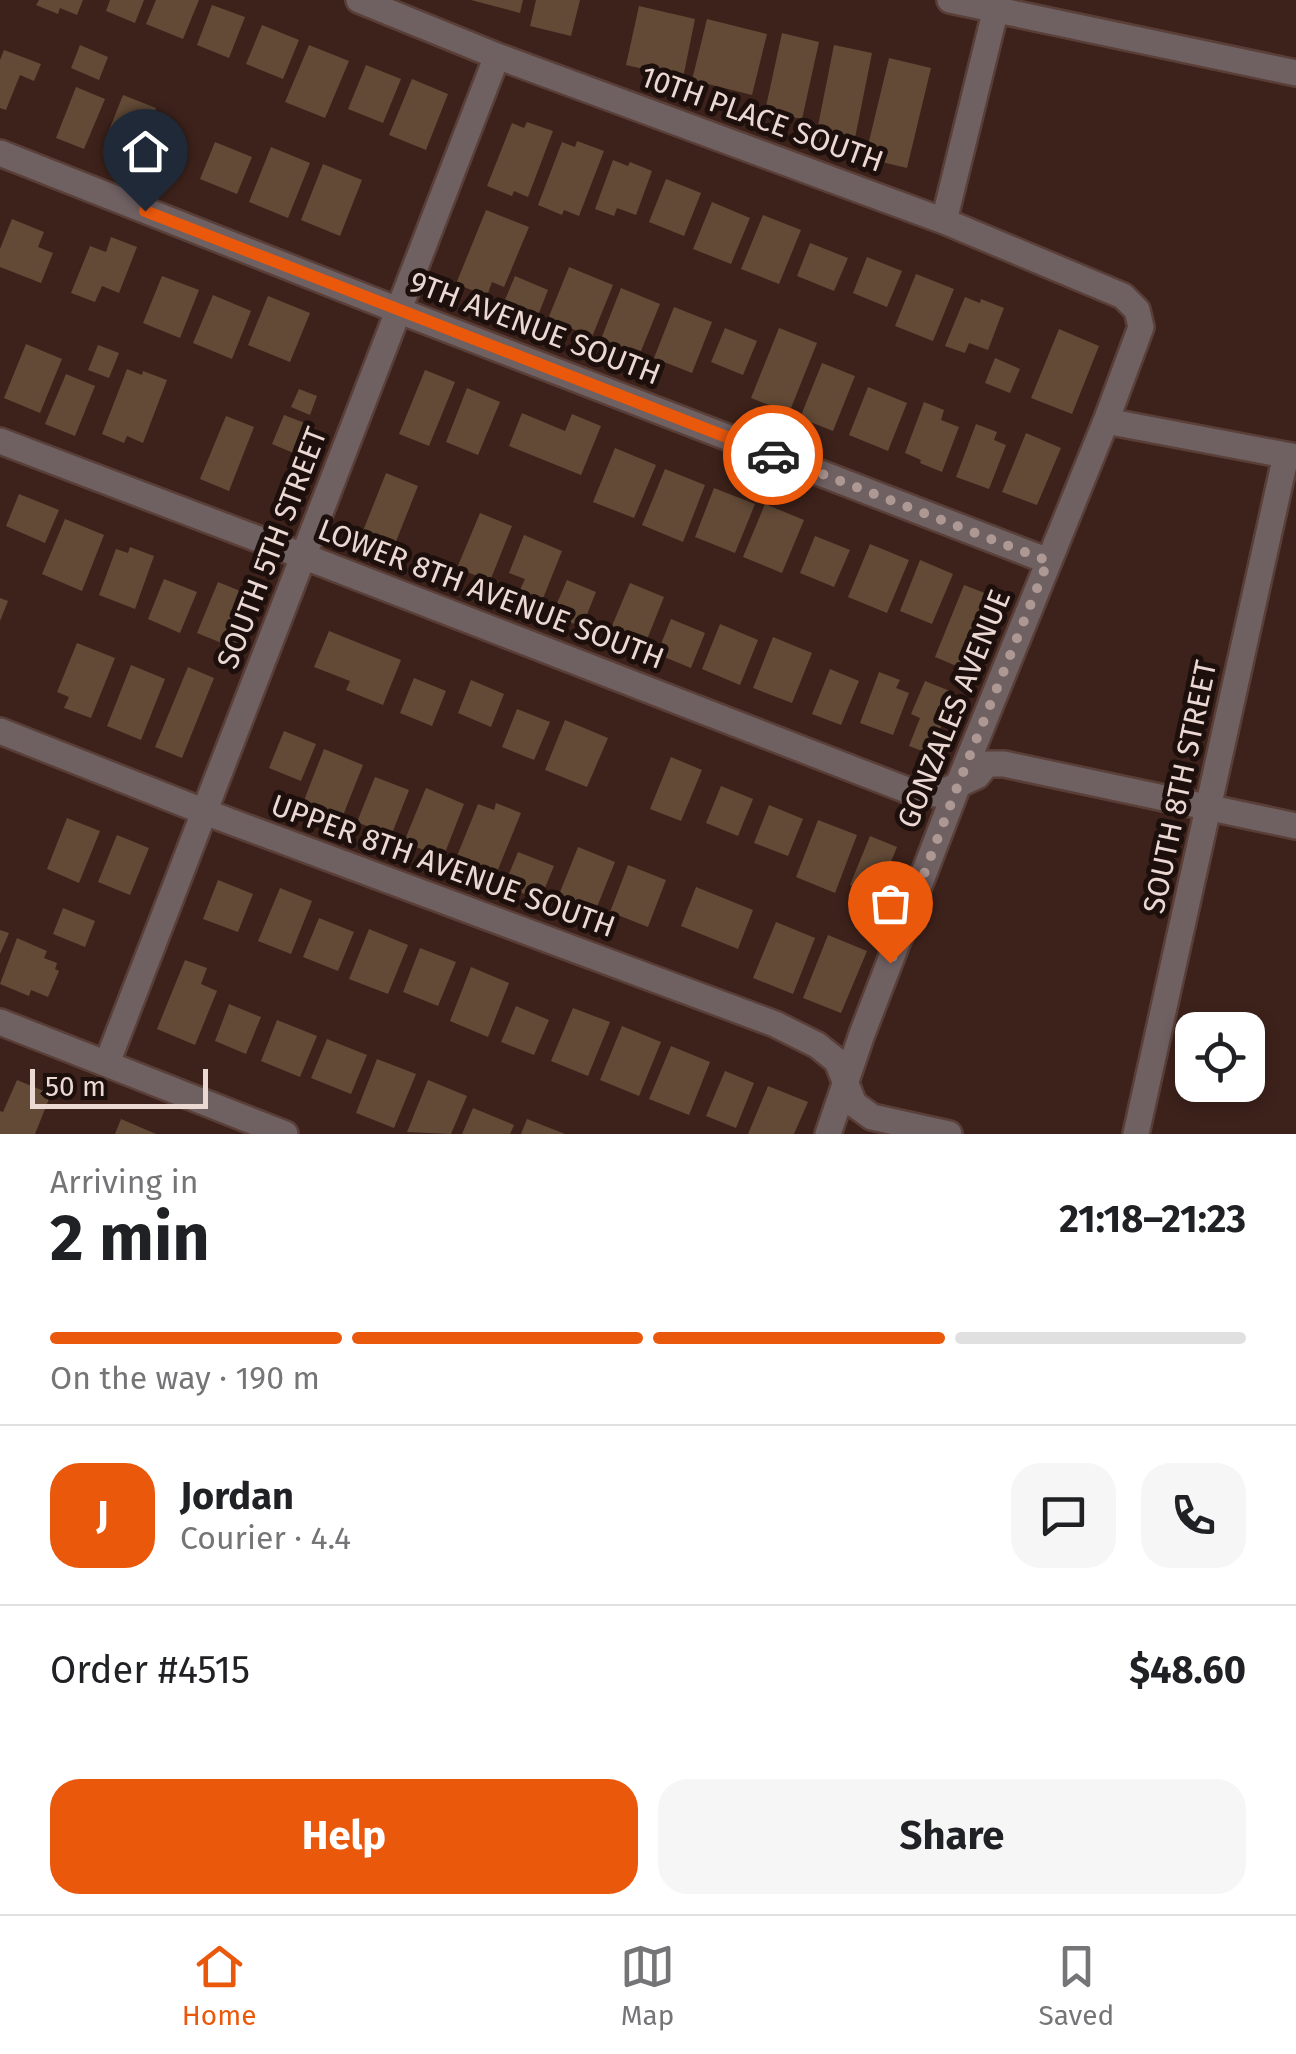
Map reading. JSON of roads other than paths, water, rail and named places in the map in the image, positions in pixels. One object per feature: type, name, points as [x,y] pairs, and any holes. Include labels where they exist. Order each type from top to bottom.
[{"type":"street","name":"10TH PLACE SOUTH","points":[[359,0],[497,56],[944,221],[1123,296],[1136,310]]},
{"type":"street","points":[[950,0],[997,5],[1296,72]]},
{"type":"street","points":[[944,221],[997,5]]},
{"type":"street","name":"SOUTH 5TH STREET","points":[[107,1063],[497,56]]},
{"type":"street","name":"9TH AVENUE SOUTH","points":[[0,154],[1048,561]]},
{"type":"street","name":"GONZALES AVENUE","points":[[828,1134],[958,785],[1141,328],[1136,310]]},
{"type":"street","points":[[1106,421],[1291,456]]},
{"type":"street","name":"LOWER 8TH AVENUE SOUTH","points":[[0,441],[912,792],[938,794],[978,776],[986,764],[1004,764],[1296,826]]},
{"type":"street","name":"SOUTH 8TH STREET","points":[[1136,1134],[1291,456]]},
{"type":"street","name":"UPPER 8TH AVENUE SOUTH","points":[[0,731],[205,812],[774,1024],[817,1044],[837,1061],[854,1104],[872,1117],[950,1134]]},
{"type":"street","points":[[0,1022],[285,1134]]}]
